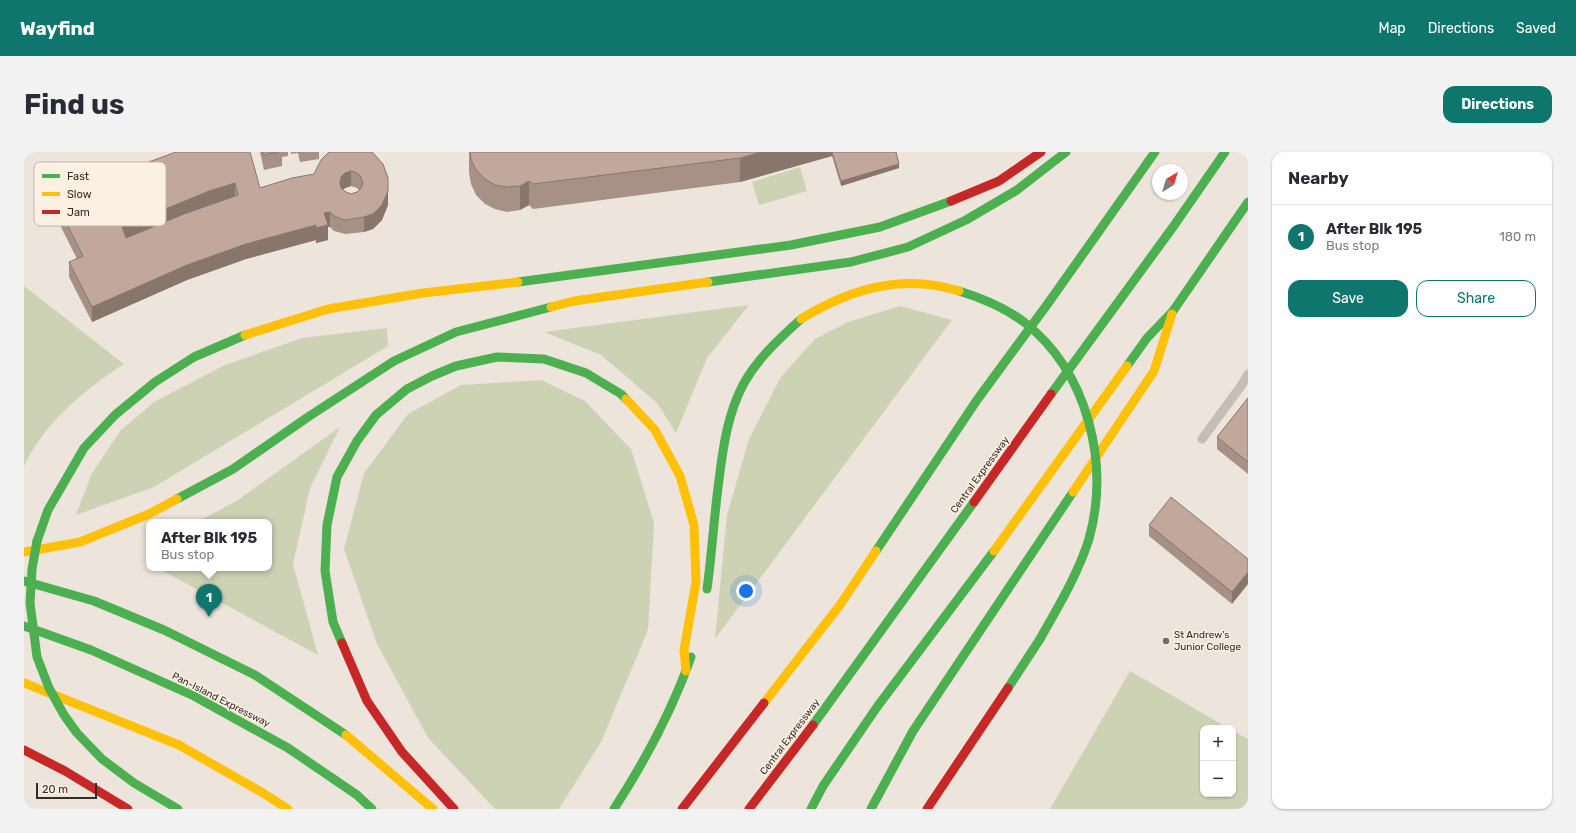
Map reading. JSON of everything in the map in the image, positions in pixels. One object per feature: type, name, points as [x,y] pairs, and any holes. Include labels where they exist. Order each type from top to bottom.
[{"type":"main road","points":[[178,809],[134,783],[108,763],[77,733],[64,715],[49,688],[37,657],[30,603],[32,569],[38,541],[48,510],[84,448],[115,415],[155,382],[194,357],[244,335],[328,309],[423,293],[568,276],[791,245],[880,227],[956,199],[999,181],[1041,152]]},
{"type":"main road","points":[[24,552],[80,542],[149,514],[233,469],[308,416],[394,361],[456,332],[574,301],[851,262],[908,247],[966,220],[1017,190],[1066,152]]},
{"type":"main road","points":[[682,809],[840,605],[978,400],[1045,308],[1154,152]]},
{"type":"main road","name":"Central Expressway","points":[[749,809],[801,742],[1126,290],[1173,227],[1225,152]]},
{"type":"main road","points":[[811,809],[823,786],[877,707],[996,550],[1147,338],[1173,311],[1248,202]]},
{"type":"main road","points":[[706,596],[723,443],[732,411],[744,383],[758,361],[774,342],[801,319],[828,302],[856,291],[899,283],[930,285],[974,295],[1006,310],[1026,324],[1044,340],[1062,362],[1082,398],[1090,425],[1095,451],[1096,486],[1092,524],[1082,558],[1065,594],[1040,639],[927,809]]},
{"type":"main road","points":[[871,809],[913,731],[1154,371],[1173,311]]},
{"type":"main road","points":[[454,809],[402,752],[367,701],[332,622],[325,571],[327,525],[337,477],[357,441],[376,415],[406,389],[456,366],[497,357],[544,359],[586,373],[621,394],[655,430],[680,476],[694,525],[696,582],[684,650],[686,672]]},
{"type":"main road","points":[[24,581],[94,601],[164,630],[255,675],[352,739],[433,809]]},
{"type":"main road","name":"Pan-Island Expressway","points":[[24,626],[91,650],[194,696],[288,748],[357,795],[372,809]]},
{"type":"main road","points":[[614,809],[657,736],[686,672],[694,649]]},
{"type":"main road","points":[[24,683],[100,712],[179,745],[288,809]]},
{"type":"main road","points":[[24,750],[65,771],[128,809]]},
{"type":"lane","points":[[1202,439],[1241,386],[1248,374]]},
{"type":"green space","points":[[800,167],[807,191],[759,205],[752,182]]},
{"type":"green space","points":[[24,286],[124,364],[80,396],[54,421],[33,450],[24,466]]},
{"type":"green space","points":[[749,305],[707,358],[676,433],[657,403],[601,355],[544,332]]},
{"type":"green space","points":[[900,306],[952,320],[715,639],[727,515],[749,439],[780,378],[815,339],[848,322]]},
{"type":"green space","points":[[387,328],[388,346],[154,487],[76,515],[92,473],[121,430],[154,402],[225,365],[302,338]]},
{"type":"green space","points":[[541,380],[585,401],[631,449],[654,523],[648,630],[601,742],[559,809],[495,809],[428,738],[377,644],[344,549],[364,473],[408,414],[461,385]]},
{"type":"green space","points":[[340,427],[310,488],[293,564],[318,655],[165,572],[272,571],[272,519],[203,519],[238,500]]},
{"type":"green space","points":[[1130,671],[1223,725],[1200,725],[1200,797],[1236,797],[1236,733],[1248,739],[1248,809],[1050,809]]},
{"type":"building","points":[[176,152],[250,152],[260,188],[292,178],[314,174],[321,160],[329,152],[372,152],[383,164],[388,178],[388,191],[382,205],[373,214],[345,220],[334,216],[330,212],[324,213],[328,225],[316,228],[316,225],[246,244],[187,265],[92,307],[69,262],[83,256],[68,226],[124,226],[122,227],[126,238],[155,226],[166,226],[166,221],[238,195],[235,183],[209,191],[166,209],[166,162],[149,162]],"holes":[[[351,171],[357,173],[361,177],[363,183],[361,188],[357,192],[351,194],[346,192],[341,188],[341,177],[345,173]]]},
{"type":"building","points":[[263,152],[278,152],[264,155]]},
{"type":"building","points":[[470,152],[761,152],[740,158],[533,184],[529,181],[520,186],[507,187],[495,185],[485,179],[476,170],[471,159]]},
{"type":"building","points":[[832,152],[896,152],[899,164],[841,181]]},
{"type":"building","points":[[1248,398],[1248,462],[1217,437]]},
{"type":"building","points":[[1171,497],[1248,559],[1248,572],[1232,592],[1149,525]]},
{"type":"traffic: fast","points":[[708,282],[851,262],[908,247],[966,220],[1017,190],[1066,152]]},
{"type":"traffic: fast","points":[[876,551],[977,400],[1049,302],[1155,152]]},
{"type":"traffic: fast","points":[[1051,394],[1173,227],[1225,152]]},
{"type":"traffic: fast","points":[[518,282],[791,245],[880,227],[951,201]]},
{"type":"traffic: fast","points":[[1127,366],[1147,338],[1173,311],[1248,202]]},
{"type":"traffic: fast","points":[[959,291],[1001,307],[1024,322],[1046,343],[1064,366],[1078,393],[1088,421],[1095,450],[1097,480],[1095,510],[1089,539],[1079,565],[1061,603],[1040,639]]},
{"type":"traffic: fast","points":[[177,499],[233,469],[308,417],[394,361],[456,332],[551,307]]},
{"type":"traffic: fast","points":[[707,589],[722,455],[730,418],[738,394],[756,365],[777,341],[801,319]]},
{"type":"traffic: fast","points":[[37,541],[48,510],[84,448],[115,415],[155,382],[194,357],[245,335]]},
{"type":"traffic: fast","points":[[342,643],[333,622],[325,571],[327,525],[337,477],[357,441],[376,415],[407,389],[432,376],[456,366],[497,357],[544,359],[586,373],[621,394],[626,399]]},
{"type":"traffic: fast","points":[[871,809],[913,731],[1073,492]]},
{"type":"traffic: fast","points":[[813,725],[974,502]]},
{"type":"traffic: fast","points":[[37,541],[32,569],[30,603],[37,657],[49,688],[64,715],[77,733],[102,759],[134,783],[178,809]]},
{"type":"traffic: fast","points":[[811,809],[823,786],[877,707],[994,551]]},
{"type":"traffic: fast","points":[[24,581],[94,601],[164,630],[255,675],[346,735]]},
{"type":"traffic: fast","points":[[24,626],[91,650],[194,696],[288,748],[357,795],[372,809]]},
{"type":"traffic: fast","points":[[1008,688],[1040,639]]},
{"type":"traffic: fast","points":[[614,809],[657,735],[684,677],[691,657]]},
{"type":"traffic: slow","points":[[245,335],[328,309],[423,293],[518,282]]},
{"type":"traffic: slow","points":[[551,307],[574,301],[708,282]]},
{"type":"traffic: slow","points":[[801,319],[838,299],[877,287],[897,284],[917,284],[938,286],[959,291]]},
{"type":"traffic: slow","points":[[1073,492],[1154,371],[1172,314]]},
{"type":"traffic: slow","points":[[994,551],[1127,366]]},
{"type":"traffic: slow","points":[[626,399],[655,430],[680,476],[694,525],[696,582],[684,650],[686,671]]},
{"type":"traffic: slow","points":[[24,552],[80,542],[149,514],[177,499]]},
{"type":"traffic: slow","points":[[764,703],[840,605],[876,551]]},
{"type":"traffic: slow","points":[[24,683],[179,745],[288,809]]},
{"type":"traffic: slow","points":[[346,735],[433,809]]},
{"type":"traffic: jam","points":[[951,201],[999,181],[1041,152]]},
{"type":"traffic: jam","points":[[974,502],[1051,394]]},
{"type":"traffic: jam","points":[[342,643],[367,701],[402,752],[454,809]]},
{"type":"traffic: jam","points":[[927,809],[1008,688]]},
{"type":"traffic: jam","points":[[682,809],[764,703]]},
{"type":"traffic: jam","points":[[749,809],[813,725]]},
{"type":"traffic: jam","points":[[24,750],[65,771],[128,809]]},
{"type":"place","name":"After Blk 195","points":[[209,617]]},
{"type":"place","name":"St Andrew's Junior College","points":[[1166,641]]}]
